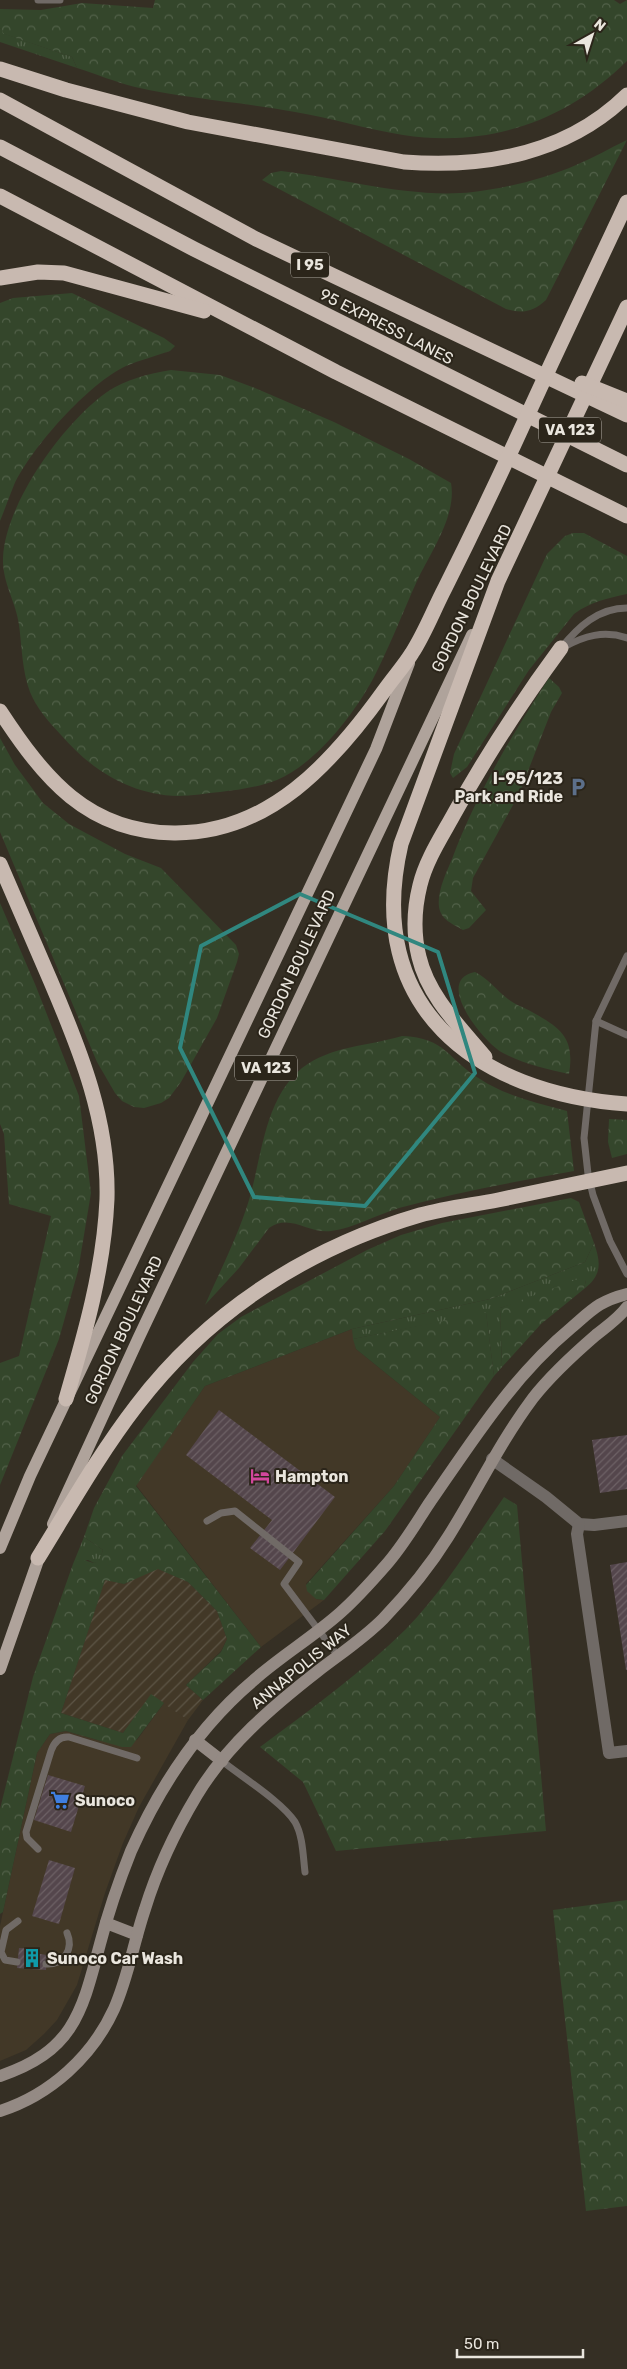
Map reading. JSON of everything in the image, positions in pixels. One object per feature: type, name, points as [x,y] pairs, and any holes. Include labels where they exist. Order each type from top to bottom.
[{"type":"highway","points":[[0,69],[66,90],[188,122],[404,162],[439,165],[502,159],[535,150],[564,139],[592,124],[627,95]]},
{"type":"highway","name":"I 95","points":[[0,100],[256,239],[627,415]]},
{"type":"highway","name":"95 EXPRESS LANES","points":[[0,147],[194,249],[627,465]]},
{"type":"highway","points":[[0,196],[235,320],[627,516]]},
{"type":"highway","name":"GORDON BOULEVARD","points":[[412,653],[478,521],[627,202]]},
{"type":"highway","points":[[0,278],[38,272],[64,273],[235,320]]},
{"type":"highway","name":"GORDON BOULEVARD","points":[[498,581],[625,313]]},
{"type":"highway","points":[[416,316],[627,401]]},
{"type":"highway","points":[[498,581],[401,844],[392,899],[398,949],[406,975],[419,1000],[447,1037],[496,1069],[536,1088],[577,1098],[626,1104]]},
{"type":"highway","points":[[496,1069],[440,1003],[427,980],[419,957],[414,924],[420,884],[434,850],[492,748],[561,648]]},
{"type":"highway","points":[[0,711],[46,776],[65,794],[86,809],[110,821],[135,829],[161,833],[188,833],[240,822],[283,800],[304,783],[341,746],[412,653]]},
{"type":"highway","points":[[0,864],[80,1048],[92,1086],[102,1134],[106,1174],[105,1228],[84,1339],[66,1399]]},
{"type":"highway","points":[[38,1558],[89,1475],[137,1404],[186,1348],[214,1322],[247,1297],[294,1268],[335,1246],[378,1228],[422,1215],[627,1173]]},
{"type":"main road","name":"GORDON BOULEVARD","points":[[0,1669],[38,1558],[138,1337],[498,581]]},
{"type":"main road","name":"GORDON BOULEVARD","points":[[0,1548],[27,1482],[66,1399],[368,766],[412,653]]},
{"type":"street","name":"ANNAPOLIS WAY","points":[[0,2076],[39,2059],[54,2047],[69,2030],[81,2011],[89,1990],[106,1923],[128,1859],[147,1814],[196,1740],[253,1680],[318,1630],[362,1592],[390,1561],[482,1428],[523,1374],[552,1343],[600,1303],[627,1294]]},
{"type":"street","name":"ANNAPOLIS WAY","points":[[0,2110],[39,2094],[68,2072],[87,2052],[102,2031],[115,2007],[137,1935],[165,1858],[198,1793],[222,1761],[270,1709],[364,1637],[384,1617],[424,1571],[448,1537],[492,1459],[547,1382],[598,1334],[619,1318],[627,1308]]},
{"type":"street","points":[[492,1459],[535,1488],[579,1524],[594,1525],[627,1520]]},
{"type":"street","points":[[579,1524],[577,1534],[610,1753],[627,1751]]},
{"type":"street","points":[[196,1740],[222,1761]]},
{"type":"street","points":[[106,1923],[137,1935]]},
{"type":"lane","points":[[38,0],[60,0]]},
{"type":"lane","points":[[561,648],[572,633],[589,619],[608,611],[627,608]]},
{"type":"lane","points":[[561,648],[578,639],[598,634],[627,638]]},
{"type":"lane","points":[[627,956],[596,1021],[584,1138],[589,1181],[604,1225],[627,1274]]},
{"type":"lane","points":[[596,1021],[627,1035]]},
{"type":"lane","points":[[206,1521],[221,1513],[235,1512],[299,1562],[284,1584],[338,1656]]},
{"type":"lane","points":[[38,1849],[27,1838],[26,1832],[51,1751],[59,1739],[69,1737],[137,1758]]},
{"type":"lane","points":[[222,1761],[285,1812],[294,1822],[300,1835],[305,1872]]},
{"type":"lane","points":[[17,1962],[5,1960],[1,1952],[6,1930],[18,1921]]},
{"type":"lane","points":[[46,1964],[58,1963],[64,1959],[69,1943],[67,1933]]},
{"type":"highlighted area","points":[[300,894],[438,952],[475,1073],[365,1206],[254,1197],[180,1048],[201,946]]},
{"type":"shaded area","points":[[352,1329],[356,1349],[440,1417],[394,1486],[306,1584],[316,1599],[324,1600],[261,1647],[136,1485],[205,1386]]},
{"type":"shaded area","points":[[157,1568],[188,1582],[217,1611],[227,1639],[221,1651],[186,1685],[203,1700],[188,1720],[151,1695],[123,1733],[61,1713],[105,1579],[124,1584]]},
{"type":"shaded area","points":[[164,1703],[188,1720],[139,1807],[123,1843],[105,1893],[77,1985],[57,2020],[44,2034],[26,2050],[0,2061],[0,1926],[37,1753],[50,1734],[66,1731],[101,1741],[137,1740]]},
{"type":"green space","points":[[155,0],[614,0],[620,4],[627,0],[627,61],[578,100],[551,115],[524,126],[465,138],[434,138],[389,133],[322,117],[175,95],[135,87],[77,68],[72,57],[4,34],[0,28],[0,9],[41,10],[82,3],[153,8]]},
{"type":"green space","points":[[0,28],[5,34],[72,57],[77,68],[0,42]]},
{"type":"green space","points":[[627,140],[546,300],[537,307],[522,312],[506,309],[262,180],[271,173],[281,171],[426,193],[473,192],[499,188],[551,175]]},
{"type":"green space","points":[[72,293],[164,338],[175,346],[170,351],[131,364],[111,374],[79,401],[33,453],[14,485],[0,521],[0,303],[13,298]]},
{"type":"green space","points":[[171,370],[220,375],[334,422],[409,459],[451,483],[452,496],[441,534],[417,581],[376,673],[347,719],[321,749],[292,772],[263,785],[178,796],[144,791],[113,778],[85,759],[44,715],[36,704],[27,684],[19,625],[3,567],[6,537],[25,490],[39,466],[72,423],[114,387],[154,373]]},
{"type":"green space","points":[[573,533],[584,533],[627,556],[627,594],[593,603],[574,614],[529,670],[467,767],[453,778],[450,773],[454,754],[547,554],[565,536]]},
{"type":"green space","points":[[549,678],[559,687],[562,693],[551,712],[519,794],[473,878],[471,891],[486,910],[469,928],[463,930],[448,921],[440,911],[439,895],[443,883],[483,789],[521,722]]},
{"type":"green space","points":[[0,738],[15,765],[43,803],[69,824],[125,854],[161,868],[236,945],[239,954],[237,962],[217,1018],[181,1082],[169,1098],[161,1103],[144,1108],[134,1107],[122,1101],[115,1093],[97,1062],[0,832]]},
{"type":"green space","points":[[0,903],[35,984],[79,1096],[91,1193],[78,1271],[59,1339],[0,1485],[0,1363],[19,1356],[51,1216],[9,1204],[4,1134],[0,1124]]},
{"type":"green space","points":[[475,972],[511,1001],[551,1023],[558,1029],[568,1043],[570,1051],[569,1074],[535,1066],[511,1057],[485,1038],[466,1012],[460,999],[459,987],[463,977]]},
{"type":"green space","points":[[402,1036],[429,1041],[438,1045],[480,1079],[500,1090],[567,1111],[574,1171],[420,1202],[331,1231],[315,1230],[292,1223],[277,1224],[269,1228],[239,1268],[205,1305],[245,1213],[272,1112],[289,1081],[302,1068],[325,1055],[350,1047]]},
{"type":"green space","points":[[609,1119],[627,1120],[627,1154],[612,1158],[608,1142]]},
{"type":"green space","points":[[571,1198],[579,1202],[594,1243],[585,1262],[490,1299],[352,1329],[205,1386],[136,1486],[261,1647],[203,1700],[186,1685],[221,1652],[227,1639],[217,1611],[188,1582],[158,1569],[124,1584],[105,1580],[61,1713],[123,1733],[151,1694],[164,1703],[131,1747],[122,1747],[66,1731],[50,1734],[37,1753],[3,1912],[0,1914],[0,1809],[33,1677],[73,1564],[80,1559],[94,1563],[99,1561],[103,1550],[84,1537],[94,1508],[122,1456],[193,1362],[218,1334],[241,1317],[367,1250],[401,1235],[442,1223]]},
{"type":"green space","points":[[594,1243],[599,1263],[597,1274],[584,1289],[586,1280],[500,1308],[502,1367],[494,1376],[486,1313],[353,1339],[352,1329],[490,1299],[585,1262]]},
{"type":"green space","points":[[578,1279],[586,1280],[584,1289],[541,1324],[502,1367],[500,1308]]},
{"type":"green space","points":[[486,1312],[494,1376],[385,1531],[324,1600],[316,1599],[307,1591],[306,1585],[394,1486],[440,1417],[356,1349],[353,1339]]},
{"type":"green space","points":[[504,1497],[517,1505],[546,1831],[336,1851],[303,1782],[260,1747],[317,1705],[406,1629],[446,1582]]},
{"type":"green space","points":[[84,1537],[103,1550],[99,1562],[94,1563],[88,1560],[73,1564]]},
{"type":"green space","points":[[627,1900],[627,2206],[586,2211],[553,1910]]},
{"type":"building","name":"Hampton","points":[[219,1410],[335,1497],[280,1570],[250,1548],[272,1520],[186,1455]]},
{"type":"building","points":[[627,1435],[627,1489],[600,1493],[592,1440]]},
{"type":"building","points":[[627,1562],[627,1670],[626,1670],[610,1565]]},
{"type":"building","name":"Sunoco","points":[[48,1775],[85,1786],[71,1832],[34,1820]]},
{"type":"building","points":[[49,1860],[75,1868],[59,1924],[32,1916]]},
{"type":"building","name":"Sunoco Car Wash","points":[[19,1948],[34,1949],[33,1953],[47,1955],[46,1970],[17,1968]]},
{"type":"place","name":"I-95/123 Park and Ride","points":[[578,787]]},
{"type":"place","name":"Hampton","points":[[260,1476]]},
{"type":"place","name":"Sunoco","points":[[60,1800]]},
{"type":"place","name":"Sunoco Car Wash","points":[[32,1958]]}]
